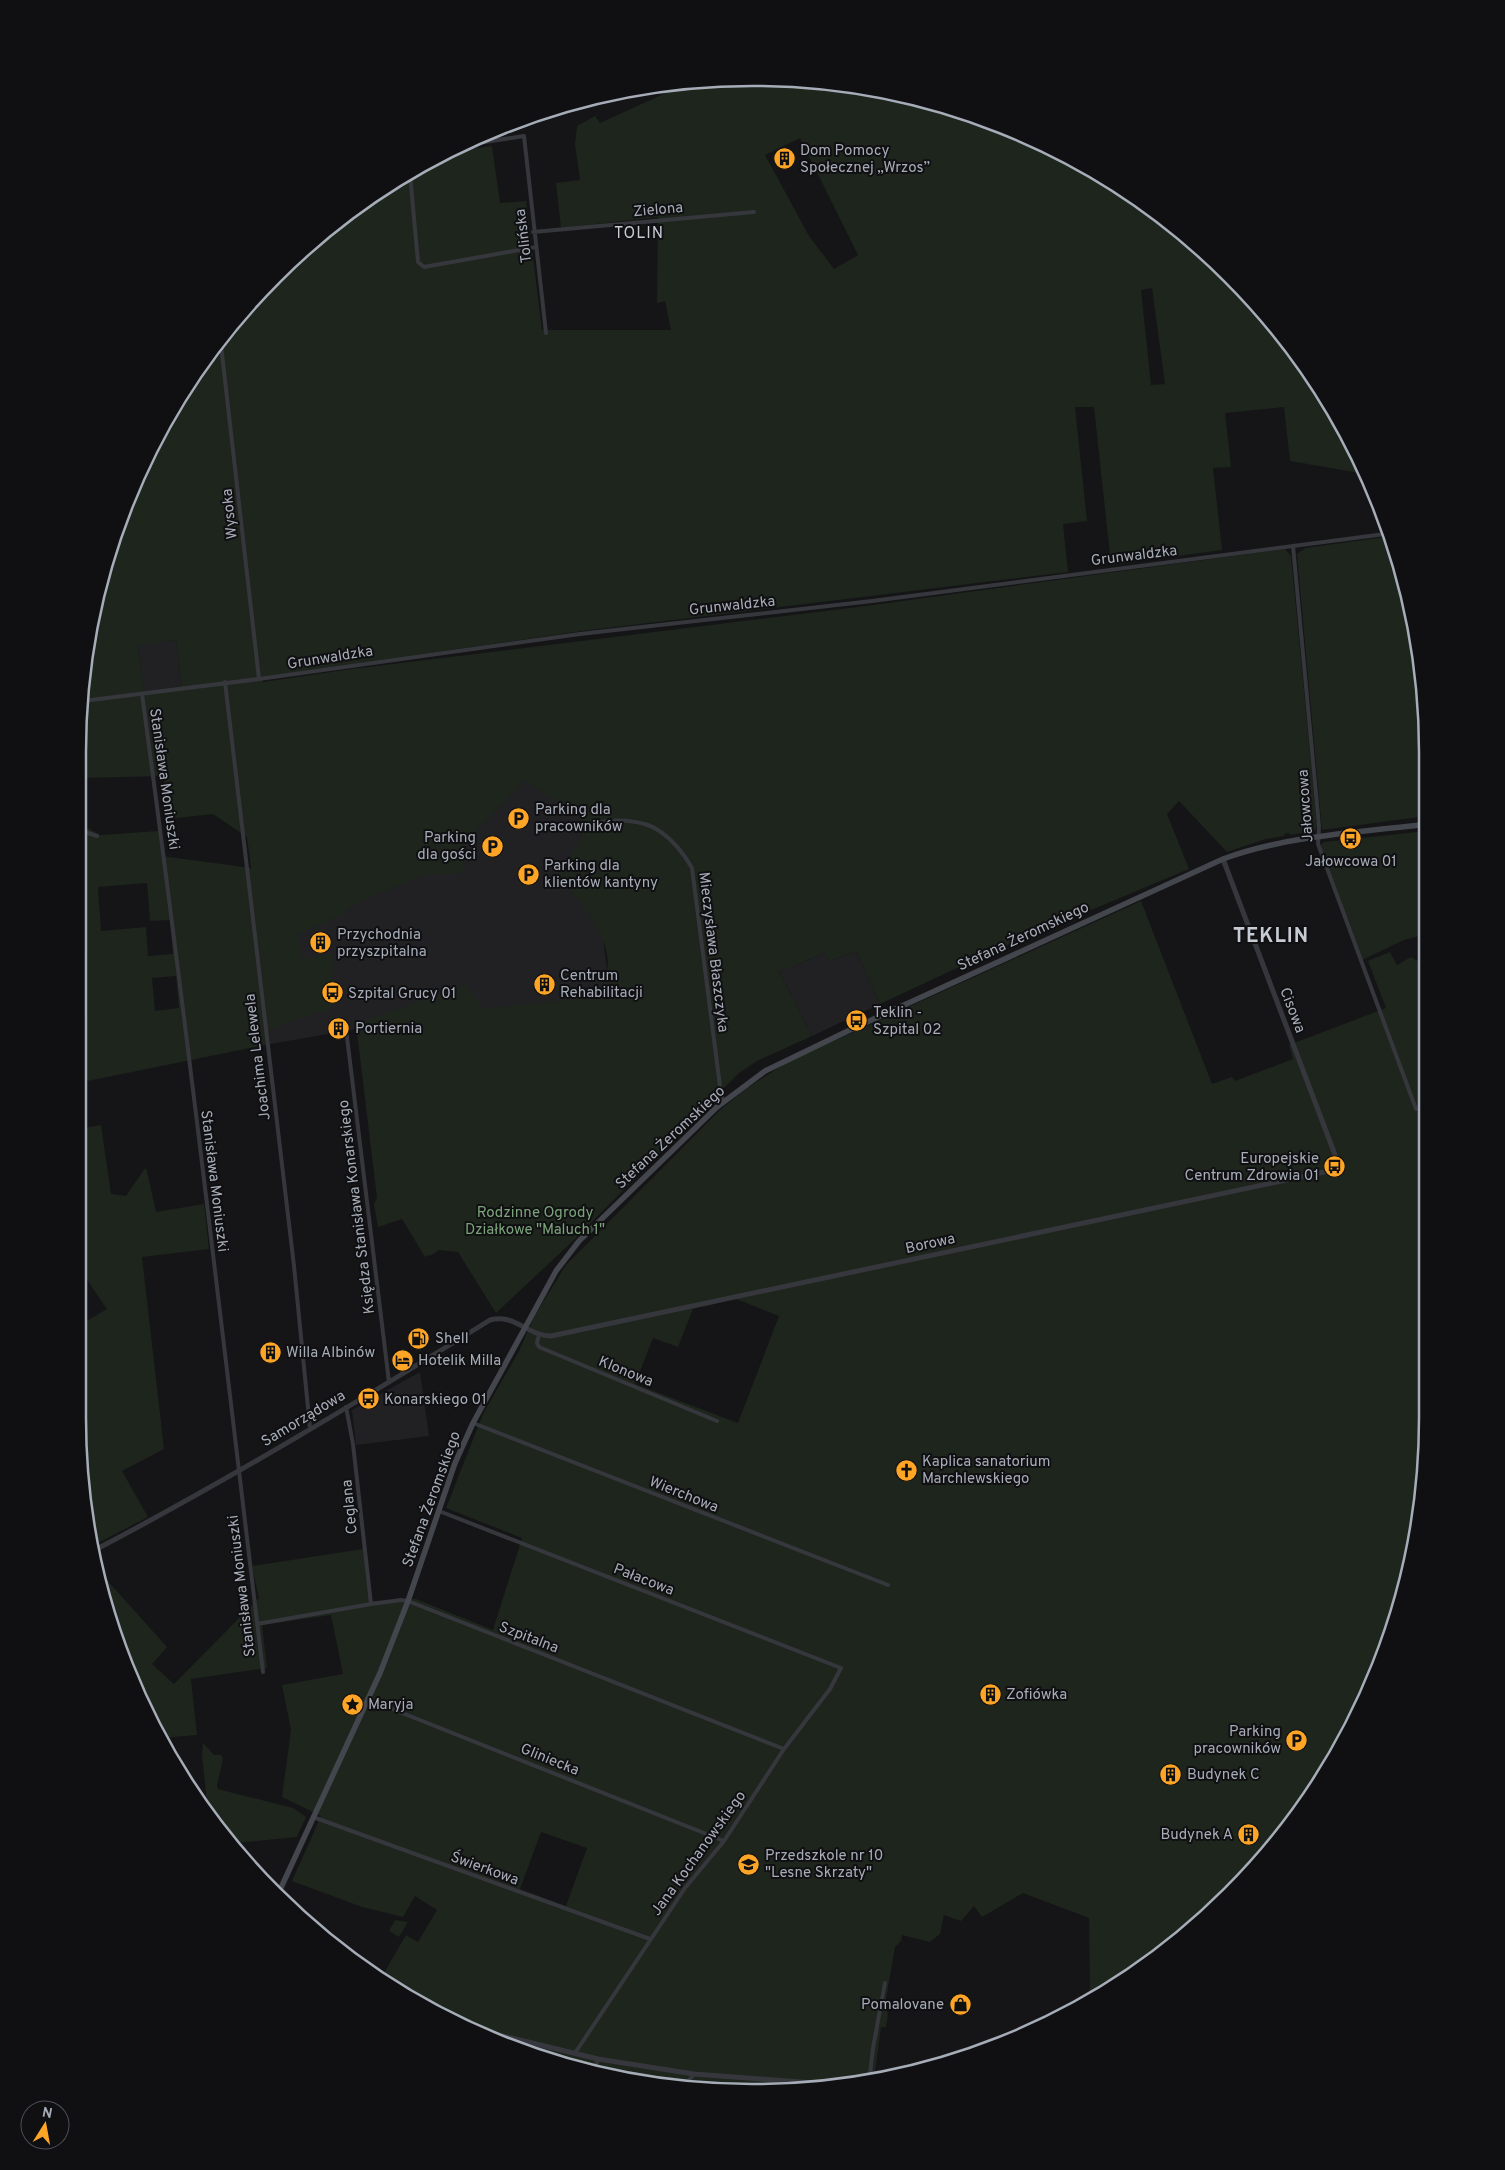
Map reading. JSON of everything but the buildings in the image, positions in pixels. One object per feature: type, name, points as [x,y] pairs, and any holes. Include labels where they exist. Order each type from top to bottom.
[{"type":"main road","name":"Stefana Żeromskiego","points":[[281,1889],[380,1673],[408,1602],[454,1463],[524,1327],[556,1271],[579,1241],[724,1102],[765,1070],[1223,859],[1269,845],[1419,825]]},
{"type":"street","name":"Tolińska","points":[[488,141],[524,136],[546,333]]},
{"type":"street","points":[[411,181],[418,262],[424,267],[536,248]]},
{"type":"street","name":"Zielona","points":[[534,232],[754,212]]},
{"type":"street","name":"Wysoka","points":[[222,349],[259,679]]},
{"type":"street","name":"Grunwaldzka","points":[[89,701],[580,634],[872,601],[1382,534]]},
{"type":"street","name":"Jałowcowa","points":[[1293,546],[1319,826],[1319,850],[1416,1109]]},
{"type":"street","name":"Joachima Lelewela","points":[[225,682],[294,1266],[310,1428]]},
{"type":"street","name":"Stanisława Moniuszki","points":[[142,694],[173,919],[263,1672]]},
{"type":"street","name":"Mieczysława Błaszczyka","points":[[589,826],[599,821],[617,820],[640,823],[660,830],[683,852],[692,868],[721,1094],[724,1102]]},
{"type":"street","points":[[86,832],[97,836]]},
{"type":"street","name":"Cisowa","points":[[1223,859],[1342,1168]]},
{"type":"street","name":"Księdza Stanisława Konarskiego","points":[[346,1029],[389,1382]]},
{"type":"street","name":"Borowa","points":[[539,1335],[551,1336],[629,1320],[1342,1168]]},
{"type":"street","name":"Samorządowa","points":[[99,1548],[172,1509],[239,1470],[490,1320],[510,1319],[524,1327]]},
{"type":"street","points":[[524,1327],[539,1335]]},
{"type":"street","name":"Klonowa","points":[[539,1335],[537,1343],[539,1347],[717,1421]]},
{"type":"street","name":"Ceglana","points":[[346,1407],[352,1436],[370,1604]]},
{"type":"street","name":"Wierchowa","points":[[473,1423],[888,1584]]},
{"type":"street","name":"Pałacowa","points":[[439,1511],[841,1668]]},
{"type":"street","name":"Szpitalna","points":[[257,1624],[401,1600],[784,1749]]},
{"type":"street","name":"Jana Kochanowskiego","points":[[575,2053],[685,1888],[724,1840],[784,1749],[830,1689],[841,1668]]},
{"type":"street","name":"Gliniecka","points":[[367,1699],[724,1840]]},
{"type":"street","name":"Świerkowa","points":[[313,1817],[650,1939]]},
{"type":"street","points":[[870,2073],[885,1983]]},
{"type":"street","points":[[510,2037],[598,2059],[694,2074],[798,2082]]},
{"type":"street","points":[[596,2065],[598,2059]]},
{"type":"street","points":[[689,2080],[694,2074]]},
{"type":"shaded area","points":[[176,640],[182,686],[144,692],[138,645]]},
{"type":"shaded area","points":[[577,729],[621,1083],[453,1241],[430,1256],[405,1215],[380,1218],[357,1029],[270,1044],[253,883]]},
{"type":"shaded area","points":[[856,951],[880,1004],[812,1036],[779,972],[825,953],[829,961]]},
{"type":"shaded area","points":[[420,1372],[429,1436],[356,1445],[352,1410]]},
{"type":"green space","name":"Rodzinne Ogrody Działkowe \"Maluch 1\"","points":[[752,86],[839,92],[882,99],[925,109],[1007,137],[1047,155],[1086,176],[1158,224],[1224,281],[1281,347],[1306,382],[1329,419],[1357,473],[1290,461],[1284,407],[1225,413],[1231,467],[1213,468],[1222,550],[1111,565],[1094,407],[1075,407],[1087,521],[1063,524],[1068,572],[582,631],[263,677],[263,682],[352,669],[866,606],[1285,549],[1291,556],[1317,826],[1315,831],[1290,835],[1289,833],[1284,834],[1284,836],[1266,839],[1227,852],[1179,801],[1167,814],[1189,869],[998,949],[880,1004],[856,951],[829,961],[825,953],[779,972],[812,1036],[757,1061],[739,1073],[575,1239],[496,1313],[458,1252],[439,1250],[425,1257],[402,1219],[378,1227],[374,1204],[377,1198],[356,1024],[466,984],[484,1009],[591,997],[603,982],[608,966],[606,950],[600,934],[590,917],[557,873],[582,840],[581,819],[525,780],[462,845],[464,871],[454,874],[423,875],[357,903],[342,914],[298,935],[302,959],[333,953],[332,1008],[269,1029],[270,1044],[86,1081],[86,827],[100,835],[159,831],[162,856],[251,868],[247,837],[213,814],[169,819],[164,776],[86,778],[88,709],[92,666],[109,580],[137,498],[155,458],[199,382],[224,347],[281,281],[347,224],[419,176],[471,149],[492,146],[500,203],[526,201],[542,330],[671,330],[665,301],[657,303],[658,217],[561,228],[556,183],[580,180],[575,144],[577,126],[595,116],[600,123],[668,92]],"holes":[[[800,138],[858,255],[834,269],[809,236],[765,155]],[[1152,288],[1165,384],[1151,385],[1141,290]],[[176,640],[182,686],[144,691],[138,646]],[[147,883],[150,921],[170,920],[173,954],[148,956],[146,927],[101,931],[98,887]],[[176,976],[179,1008],[155,1011],[152,978]]]},
{"type":"green space","points":[[1383,537],[1396,580],[1413,666],[1419,752],[1419,817],[1322,830],[1297,554],[1305,548]]},
{"type":"green space","points":[[1419,832],[1419,936],[1404,940],[1362,960],[1320,845],[1324,842]]},
{"type":"green space","points":[[1141,901],[1212,1084],[1232,1077],[1235,1081],[1293,1059],[1289,1045],[1386,1008],[1368,961],[1390,952],[1397,965],[1411,957],[1419,962],[1419,1418],[1413,1504],[1396,1590],[1383,1632],[1350,1712],[1329,1751],[1281,1823],[1224,1889],[1158,1946],[1089,1992],[1089,1918],[1023,1893],[982,1917],[974,1906],[961,1921],[944,1915],[940,1934],[930,1942],[902,1935],[901,1941],[895,1947],[885,2005],[888,2014],[886,2027],[881,2027],[875,2072],[839,2078],[752,2084],[666,2078],[580,2061],[498,2033],[458,2015],[384,1972],[406,1935],[418,1942],[437,1910],[415,1896],[403,1917],[362,1907],[292,1881],[321,1816],[282,1797],[291,1730],[282,1685],[343,1674],[331,1615],[262,1625],[267,1668],[191,1679],[197,1735],[169,1737],[137,1672],[122,1632],[107,1580],[167,1647],[152,1664],[174,1684],[259,1598],[252,1566],[363,1549],[369,1601],[416,1599],[493,1630],[522,1538],[446,1508],[483,1414],[519,1351],[535,1315],[566,1265],[719,1111],[747,1088],[788,1062]],"holes":[[[736,1299],[779,1316],[738,1423],[635,1384],[653,1338],[678,1347],[693,1309]],[[541,1832],[587,1848],[566,1906],[520,1889]]]},
{"type":"green space","points":[[101,1125],[111,1194],[126,1196],[146,1167],[156,1212],[204,1204],[209,1249],[142,1257],[164,1449],[122,1471],[148,1517],[98,1543],[88,1461],[86,1321],[107,1309],[86,1279],[86,1128]]},
{"type":"green space","points":[[203,1743],[214,1755],[221,1755],[223,1759],[217,1785],[218,1789],[293,1808],[306,1817],[297,1837],[240,1843],[207,1799],[202,1755]]},
{"type":"green space","points":[[395,1920],[408,1922],[399,1937],[389,1931]]},
{"type":"place","name":"Dom Pomocy Społecznej „Wrzos”","points":[[784,159]]},
{"type":"place","name":"Parking dla pracowników","points":[[519,818]]},
{"type":"place","name":"Jałowcowa 01","points":[[1351,838]]},
{"type":"place","name":"Parking dla gości","points":[[492,846]]},
{"type":"place","name":"Parking dla klientów kantyny","points":[[528,874]]},
{"type":"place","name":"Przychodnia przyszpitalna","points":[[321,943]]},
{"type":"place","name":"Centrum Rehabilitacji","points":[[544,984]]},
{"type":"place","name":"Szpital Grucy 01","points":[[332,993]]},
{"type":"place","name":"Teklin - Szpital 02","points":[[857,1021]]},
{"type":"place","name":"Portiernia","points":[[339,1028]]},
{"type":"place","name":"Europejskie Centrum Zdrowia 01","points":[[1335,1167]]},
{"type":"place","name":"Shell","points":[[419,1338]]},
{"type":"place","name":"Willa Albinów","points":[[270,1352]]},
{"type":"place","name":"Hotelik Milla","points":[[402,1360]]},
{"type":"place","name":"Konarskiego 01","points":[[368,1399]]},
{"type":"place","name":"Kaplica sanatorium Marchlewskiego","points":[[906,1470]]},
{"type":"place","name":"Zofiówka","points":[[990,1694]]},
{"type":"place","name":"Maryja","points":[[352,1704]]},
{"type":"place","name":"Parking pracowników","points":[[1297,1740]]},
{"type":"place","name":"Budynek C","points":[[1171,1774]]},
{"type":"place","name":"Budynek A","points":[[1249,1834]]},
{"type":"place","name":"Przedszkole nr 10 \"Lesne Skrzaty\"","points":[[749,1864]]},
{"type":"place","name":"Pomalovane","points":[[960,2004]]},
{"type":"district","name":"TOLIN","points":[[639,232]]},
{"type":"district","name":"TEKLIN","points":[[1271,935]]}]
